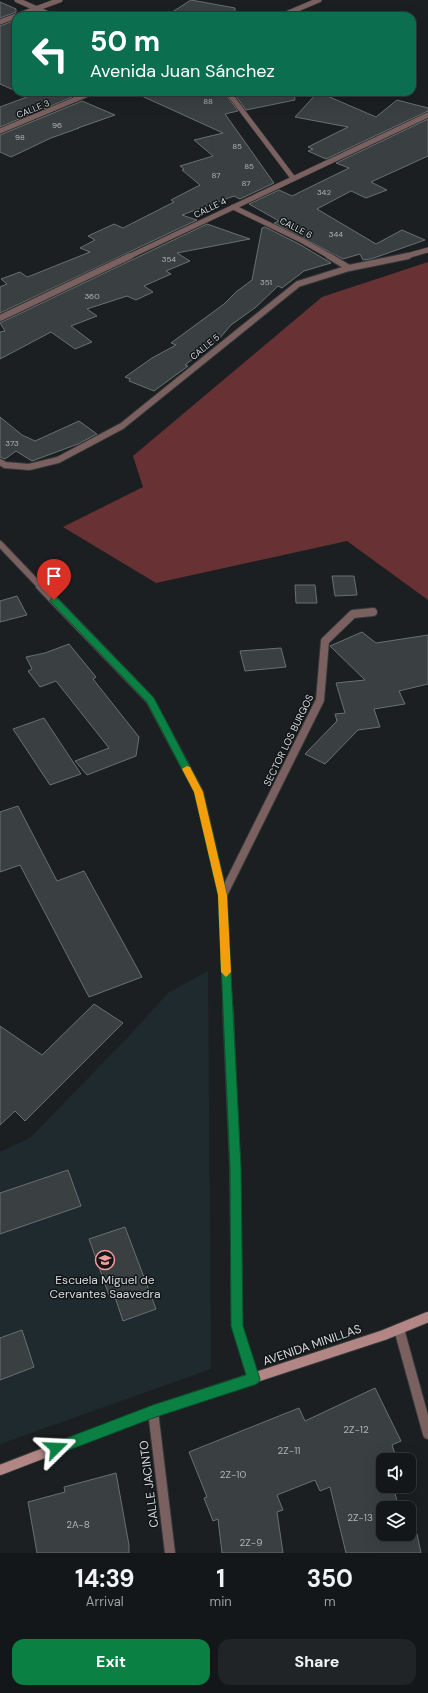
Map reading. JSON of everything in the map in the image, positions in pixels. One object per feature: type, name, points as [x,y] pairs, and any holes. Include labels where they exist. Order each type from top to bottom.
[{"type":"main road","name":"AVENIDA MINILLAS","points":[[0,1470],[153,1411],[254,1379],[399,1329],[428,1317]]},
{"type":"street","points":[[17,0],[43,12]]},
{"type":"street","points":[[28,12],[60,0]]},
{"type":"street","points":[[290,12],[319,0]]},
{"type":"street","points":[[0,22],[12,18]]},
{"type":"street","name":"CALLE 3","points":[[0,131],[83,96]]},
{"type":"street","points":[[231,96],[293,178]]},
{"type":"street","name":"CALLE 4","points":[[0,318],[428,115]]},
{"type":"street","name":"CALLE 6","points":[[233,207],[301,240],[349,268]]},
{"type":"street","name":"CALLE 5","points":[[0,462],[5,465],[29,467],[58,460],[122,426],[298,284],[349,268],[415,255],[428,250]]},
{"type":"street","points":[[0,544],[150,700],[199,792],[223,895],[235,1167],[237,1326],[254,1379]]},
{"type":"street","name":"SECTOR LOS BURGOS","points":[[223,895],[320,700],[325,642],[352,614],[373,612]]},
{"type":"street","points":[[399,1329],[428,1434]]},
{"type":"street","name":"CALLE JACINTO","points":[[153,1411],[170,1553]]},
{"type":"shaded area","points":[[428,262],[428,600],[347,541],[156,583],[63,527],[143,487],[133,456],[322,297]]},
{"type":"shaded area","name":"Escuela Miguel de Cervantes Saavedra","points":[[208,971],[211,1369],[0,1444],[0,1152],[31,1137],[129,1036],[168,993]]},
{"type":"building","points":[[191,0],[235,8],[235,12],[172,12]]},
{"type":"building","points":[[0,2],[16,9],[16,12],[12,12],[12,14],[0,18]]},
{"type":"building","points":[[12,22],[12,89],[0,84],[0,26]]},
{"type":"building","points":[[29,96],[72,97],[0,127],[0,107]]},
{"type":"building","points":[[142,96],[227,96],[238,111],[225,114],[274,183],[240,199],[234,196],[182,215],[197,220],[0,313],[0,287],[7,284],[1,279],[20,272],[27,277],[90,252],[80,248],[95,240],[88,236],[114,224],[123,228],[174,202],[171,200],[200,185],[182,170],[184,169],[180,166],[213,156],[194,140],[223,133]]},
{"type":"building","points":[[236,96],[294,96],[295,100],[246,110]]},
{"type":"building","points":[[314,96],[327,96],[376,117],[397,100],[428,108],[428,111],[326,159],[308,151],[313,149],[308,147],[348,127],[295,117]]},
{"type":"building","points":[[82,101],[115,115],[51,138],[11,157],[0,152],[0,135]]},
{"type":"building","points":[[428,119],[428,156],[371,182],[387,190],[366,198],[351,191],[317,209],[376,244],[402,230],[425,240],[371,259],[363,260],[360,254],[343,259],[274,223],[279,221],[249,204],[279,190],[292,196],[349,168],[336,163]]},
{"type":"building","points":[[207,224],[250,239],[177,253],[190,261],[166,271],[171,274],[144,286],[153,292],[136,300],[127,296],[87,309],[97,316],[71,326],[92,342],[75,349],[51,332],[0,359],[0,332],[5,331],[0,323]]},
{"type":"building","points":[[265,227],[299,244],[331,263],[304,271],[282,288],[278,286],[256,307],[231,325],[219,339],[185,365],[188,366],[154,391],[129,381],[130,379],[125,377],[152,358],[176,345],[171,343],[224,304],[236,292],[252,280],[262,228]]},
{"type":"building","points":[[0,417],[22,435],[35,441],[79,421],[97,434],[78,444],[32,461],[16,451],[5,459],[0,457]]},
{"type":"building","points":[[332,576],[354,576],[357,595],[335,596]]},
{"type":"building","points":[[295,585],[315,585],[317,603],[296,603]]},
{"type":"building","points":[[17,596],[27,615],[0,622],[0,601]]},
{"type":"building","points":[[362,632],[376,643],[428,635],[428,684],[399,691],[405,704],[374,709],[380,727],[358,730],[325,764],[305,754],[337,721],[335,714],[345,713],[336,683],[365,680],[330,646]]},
{"type":"building","points":[[69,644],[96,677],[93,679],[139,737],[136,756],[87,775],[75,761],[109,748],[56,681],[40,687],[28,671],[32,669],[26,657],[45,653]]},
{"type":"building","points":[[281,648],[286,667],[245,671],[240,651]]},
{"type":"building","points":[[44,718],[81,774],[50,785],[13,729]]},
{"type":"building","points":[[18,806],[57,881],[84,871],[142,977],[89,997],[20,865],[0,872],[0,812]]},
{"type":"building","points":[[94,1004],[123,1023],[25,1121],[15,1111],[0,1125],[0,1026],[42,1055]]},
{"type":"building","points":[[68,1170],[81,1206],[0,1234],[0,1193]]},
{"type":"building","points":[[125,1227],[156,1309],[123,1321],[114,1294],[109,1295],[89,1239]]},
{"type":"building","points":[[22,1330],[34,1367],[0,1380],[0,1338]]},
{"type":"building","points":[[375,1388],[401,1441],[392,1445],[395,1453],[376,1453],[376,1493],[395,1493],[397,1501],[376,1501],[376,1541],[416,1541],[417,1534],[421,1553],[346,1553],[330,1487],[320,1491],[315,1480],[277,1495],[283,1510],[277,1512],[283,1553],[222,1553],[218,1519],[213,1521],[204,1498],[207,1497],[189,1452],[299,1408],[305,1421]]},
{"type":"building","points":[[116,1473],[129,1545],[129,1553],[37,1553],[28,1502],[65,1492],[64,1487]]},
{"type":"slow traffic","points":[[187,769],[199,792],[223,895],[226,972]]},
{"type":"place","name":"Escuela Miguel de Cervantes Saavedra","points":[[105,1260]]},
{"type":"route","points":[[54,600],[150,700],[199,792],[223,895],[235,1167],[237,1326],[254,1379],[153,1411],[56,1448]]}]
